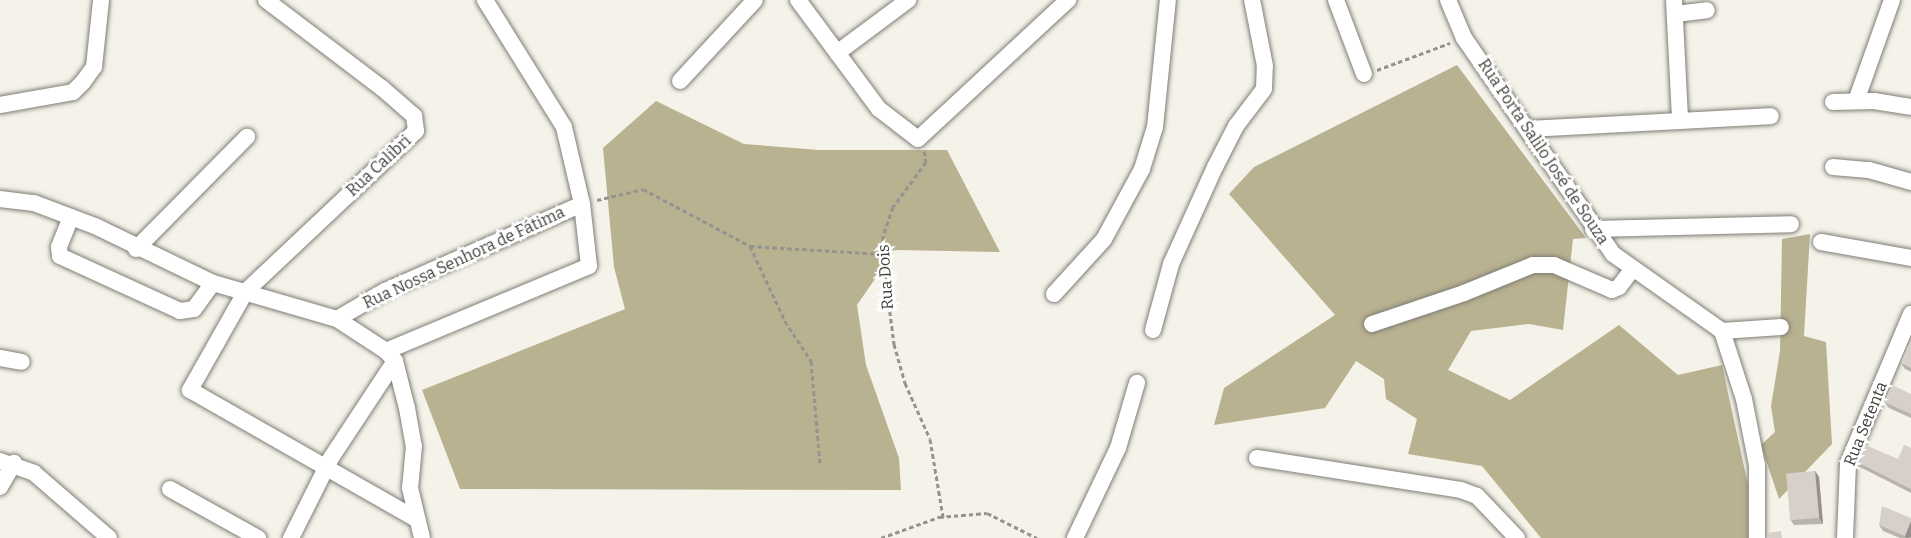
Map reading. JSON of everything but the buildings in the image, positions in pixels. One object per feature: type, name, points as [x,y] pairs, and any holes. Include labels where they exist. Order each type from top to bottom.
[{"type":"street","points":[[0,105],[73,92],[83,82],[94,67],[101,0]]},
{"type":"street","name":"Rua Calibri","points":[[246,291],[410,138],[417,125],[414,116],[382,88],[266,0]]},
{"type":"street","name":"Rua Nossa Senhora de Fátima","points":[[391,356],[337,319],[385,291],[582,204],[564,127],[485,0]]},
{"type":"street","points":[[680,81],[755,0]]},
{"type":"street","points":[[798,0],[879,110],[918,140],[1068,0]]},
{"type":"street","points":[[837,54],[908,0]]},
{"type":"street","points":[[1054,294],[1104,239],[1142,169],[1155,127],[1168,0]]},
{"type":"street","points":[[1153,330],[1171,264],[1215,167],[1236,126],[1264,89],[1265,66],[1252,0]]},
{"type":"street","points":[[1336,0],[1364,74]]},
{"type":"street","name":"Rua Porta Salilo José de Souza","points":[[1448,0],[1464,38],[1593,229],[1632,270],[1722,331]]},
{"type":"street","points":[[1856,101],[1892,0]]},
{"type":"street","points":[[1680,118],[1675,7],[1707,10]]},
{"type":"street","points":[[1833,102],[1856,101],[1911,107]]},
{"type":"street","points":[[1527,129],[1680,118],[1771,116]]},
{"type":"street","points":[[136,249],[247,137]]},
{"type":"street","points":[[1833,166],[1869,170],[1911,182]]},
{"type":"street","points":[[0,199],[34,203],[71,217],[213,283],[337,319]]},
{"type":"street","points":[[291,538],[326,468],[391,356],[589,266],[582,204]]},
{"type":"street","points":[[71,217],[58,247],[60,256],[180,311],[194,309],[213,283]]},
{"type":"street","points":[[1593,229],[1791,224]]},
{"type":"street","points":[[1821,242],[1911,258]]},
{"type":"street","points":[[1372,324],[1464,294],[1533,265],[1554,265],[1612,290],[1619,287],[1632,270]]},
{"type":"street","points":[[246,291],[190,390],[416,519]]},
{"type":"street","name":"Rua Setenta","points":[[1845,538],[1848,463],[1909,326]]},
{"type":"street","points":[[1757,538],[1757,465],[1744,399],[1722,331],[1781,327]]},
{"type":"street","points":[[391,356],[414,446],[410,488],[422,538]]},
{"type":"street","points":[[0,358],[22,362]]},
{"type":"street","points":[[1075,538],[1118,448],[1137,383]]},
{"type":"street","points":[[1257,458],[1461,490],[1477,496],[1517,538]]},
{"type":"street","points":[[0,487],[7,462],[56,490],[109,538]]},
{"type":"street","points":[[170,489],[258,538]]},
{"type":"path","points":[[1364,74],[1464,38]]},
{"type":"path","name":"Rua Dois","points":[[918,140],[926,162],[893,207],[883,236],[883,254],[894,344],[905,383],[930,439],[943,517]]},
{"type":"path","points":[[582,204],[643,189],[750,246],[883,254]]},
{"type":"path","points":[[750,246],[785,321],[811,361],[820,463]]},
{"type":"path","points":[[881,538],[943,517],[987,513],[1037,538]]},
{"type":"shaded area","points":[[1457,65],[1586,238],[1573,239],[1563,330],[1529,324],[1471,331],[1448,370],[1510,400],[1619,325],[1678,375],[1722,365],[1748,485],[1748,538],[1541,538],[1482,466],[1408,454],[1417,419],[1386,399],[1384,379],[1356,361],[1325,408],[1214,425],[1224,388],[1335,315],[1229,194],[1254,167]]},
{"type":"shaded area","points":[[656,101],[744,144],[819,150],[947,150],[1000,252],[895,250],[857,305],[866,365],[899,458],[901,490],[460,489],[422,390],[625,309],[614,267],[603,148]]},
{"type":"shaded area","points":[[1810,234],[1804,336],[1826,342],[1832,444],[1779,499],[1761,445],[1775,432],[1771,406],[1780,351],[1782,239]]}]
